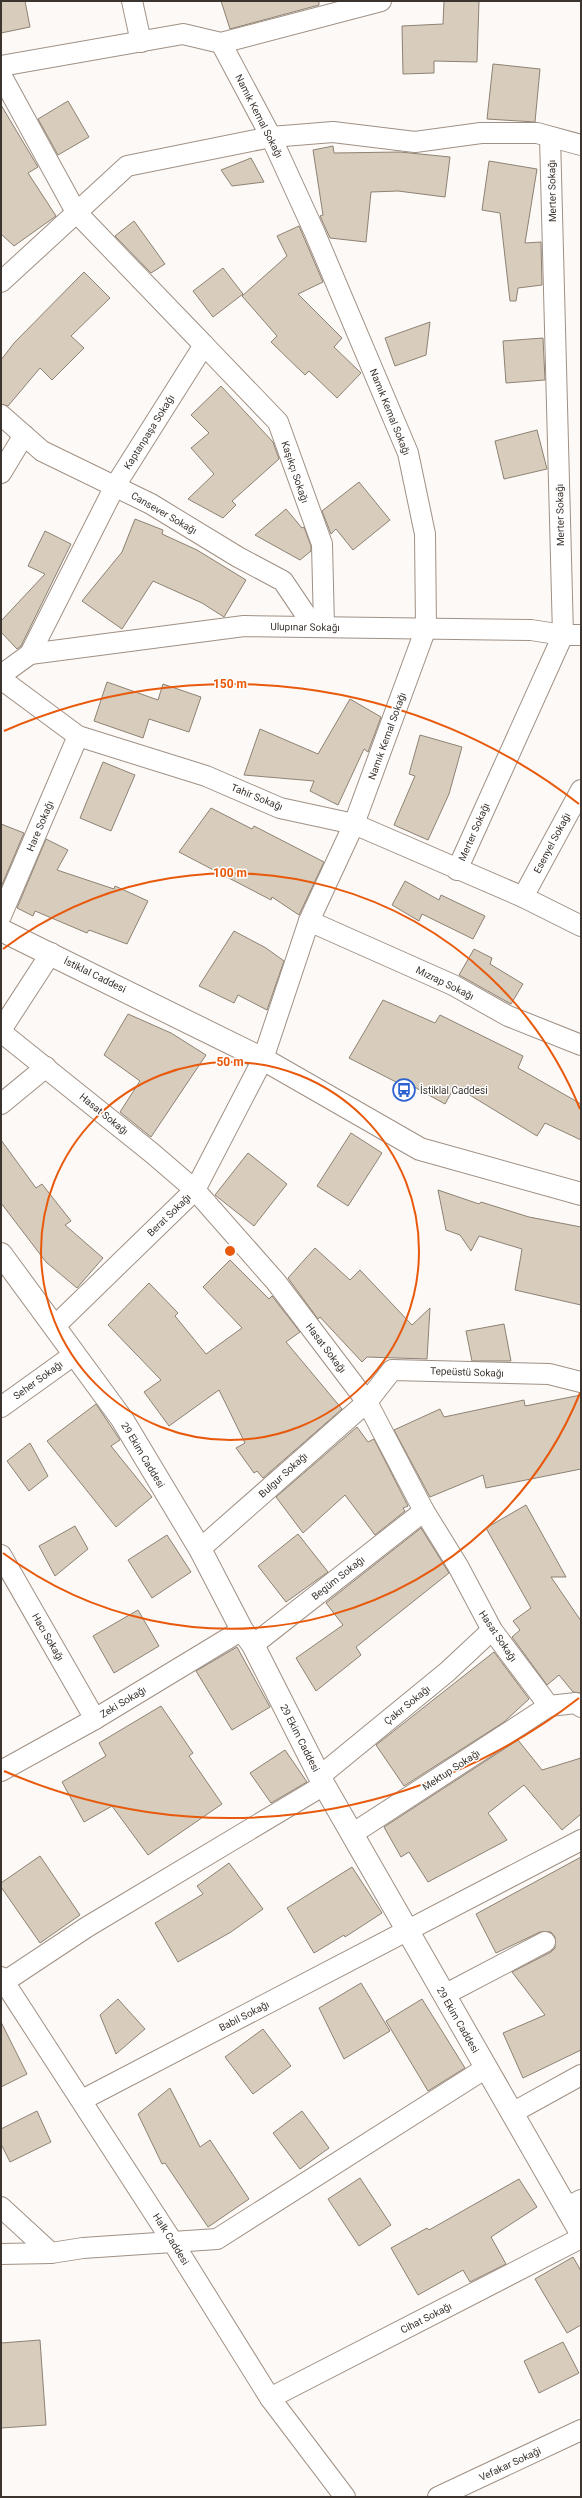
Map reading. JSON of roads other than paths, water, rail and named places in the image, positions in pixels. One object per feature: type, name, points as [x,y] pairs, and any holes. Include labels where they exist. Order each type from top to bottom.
[{"type":"street","points":[[132,1],[141,42]]},
{"type":"street","points":[[1,66],[183,34],[221,43],[381,1]]},
{"type":"street","name":"Namık Kemal Sokağı","points":[[221,43],[270,137],[317,238],[408,453],[425,534],[426,628],[354,824],[309,921]]},
{"type":"street","points":[[1,75],[76,212],[204,345]]},
{"type":"street","points":[[1,282],[127,166],[270,137],[333,132],[414,142],[481,133],[537,133],[550,137],[579,140]]},
{"type":"street","name":"Merter Sokağı","points":[[457,870],[572,635],[550,137]]},
{"type":"street","name":"Kaptanpaşa Sokağı","points":[[1,675],[30,654],[115,486],[204,345]]},
{"type":"street","name":"Kaşıkçı Sokağı","points":[[204,345],[278,422],[322,544],[319,627]]},
{"type":"street","name":"Cansever Sokağı","points":[[1,415],[42,451],[151,504],[238,557],[283,581],[319,627]]},
{"type":"street","points":[[1,473],[24,435]]},
{"type":"street","name":"Ulupınar Sokağı","points":[[30,654],[244,626],[531,630],[572,635]]},
{"type":"street","name":"Tahir Sokağı","points":[[1,680],[78,736],[206,776],[280,808],[354,824],[457,870],[523,897],[581,926]]},
{"type":"street","name":"Hare Sokağı","points":[[1,916],[78,736]]},
{"type":"street","name":"Esenyel Sokağı","points":[[523,897],[581,790]]},
{"type":"street","name":"Mızrap Sokağı","points":[[309,921],[453,985],[508,1016],[581,1044]]},
{"type":"street","name":"Berat Sokağı","points":[[55,1326],[195,1190],[263,1059],[309,921]]},
{"type":"street","name":"İstiklal Caddesi","points":[[1,930],[263,1059],[420,1149],[581,1194]]},
{"type":"street","points":[[1,1031],[50,953]]},
{"type":"street","name":"Hasat Sokağı","points":[[1,1031],[195,1190],[276,1282],[366,1402],[424,1511],[458,1566],[492,1630],[549,1706]]},
{"type":"street","points":[[1,1104],[46,1067]]},
{"type":"street","name":"29 Ekim Caddesi","points":[[3,1261],[55,1326],[122,1419],[200,1549],[322,1780],[407,1932],[512,2113],[574,2203],[581,2233]]},
{"type":"street","name":"Seher Sokağı","points":[[1,1407],[75,1354]]},
{"type":"street","name":"Tepeüstü Sokağı","points":[[366,1402],[392,1370],[549,1374],[581,1382]]},
{"type":"street","name":"Bulgur Sokağı","points":[[200,1549],[366,1402]]},
{"type":"street","name":"Begüm Sokağı","points":[[248,1638],[424,1511]]},
{"type":"street","name":"Hacı Sokağı","points":[[1,1555],[95,1719]]},
{"type":"street","name":"Çakır Sokağı","points":[[2,1980],[322,1780],[448,1672],[492,1630]]},
{"type":"street","name":"Zeki Sokağı","points":[[1,1771],[95,1719],[248,1638]]},
{"type":"street","points":[[549,1706],[576,1703],[581,1707]]},
{"type":"street","name":"Mektup Sokağı","points":[[352,1834],[549,1706]]},
{"type":"street","name":"Babil Sokağı","points":[[82,2100],[581,1840]]},
{"type":"street","points":[[444,1995],[545,1942]]},
{"type":"street","name":"Halk Caddesi","points":[[2,1980],[82,2100],[270,2398],[345,2497]]},
{"type":"street","points":[[1,2254],[51,2253],[83,2248],[174,2244],[217,2239],[486,2068]]},
{"type":"street","points":[[512,2113],[581,2075]]},
{"type":"street","points":[[1,2207],[51,2253]]},
{"type":"street","name":"Cihat Sokağı","points":[[270,2398],[581,2238]]},
{"type":"street","name":"Vefakar Sokaği","points":[[438,2497],[581,2430]]},
{"type":"place","name":"İstiklal Caddesi","points":[[404,1090]]}]
